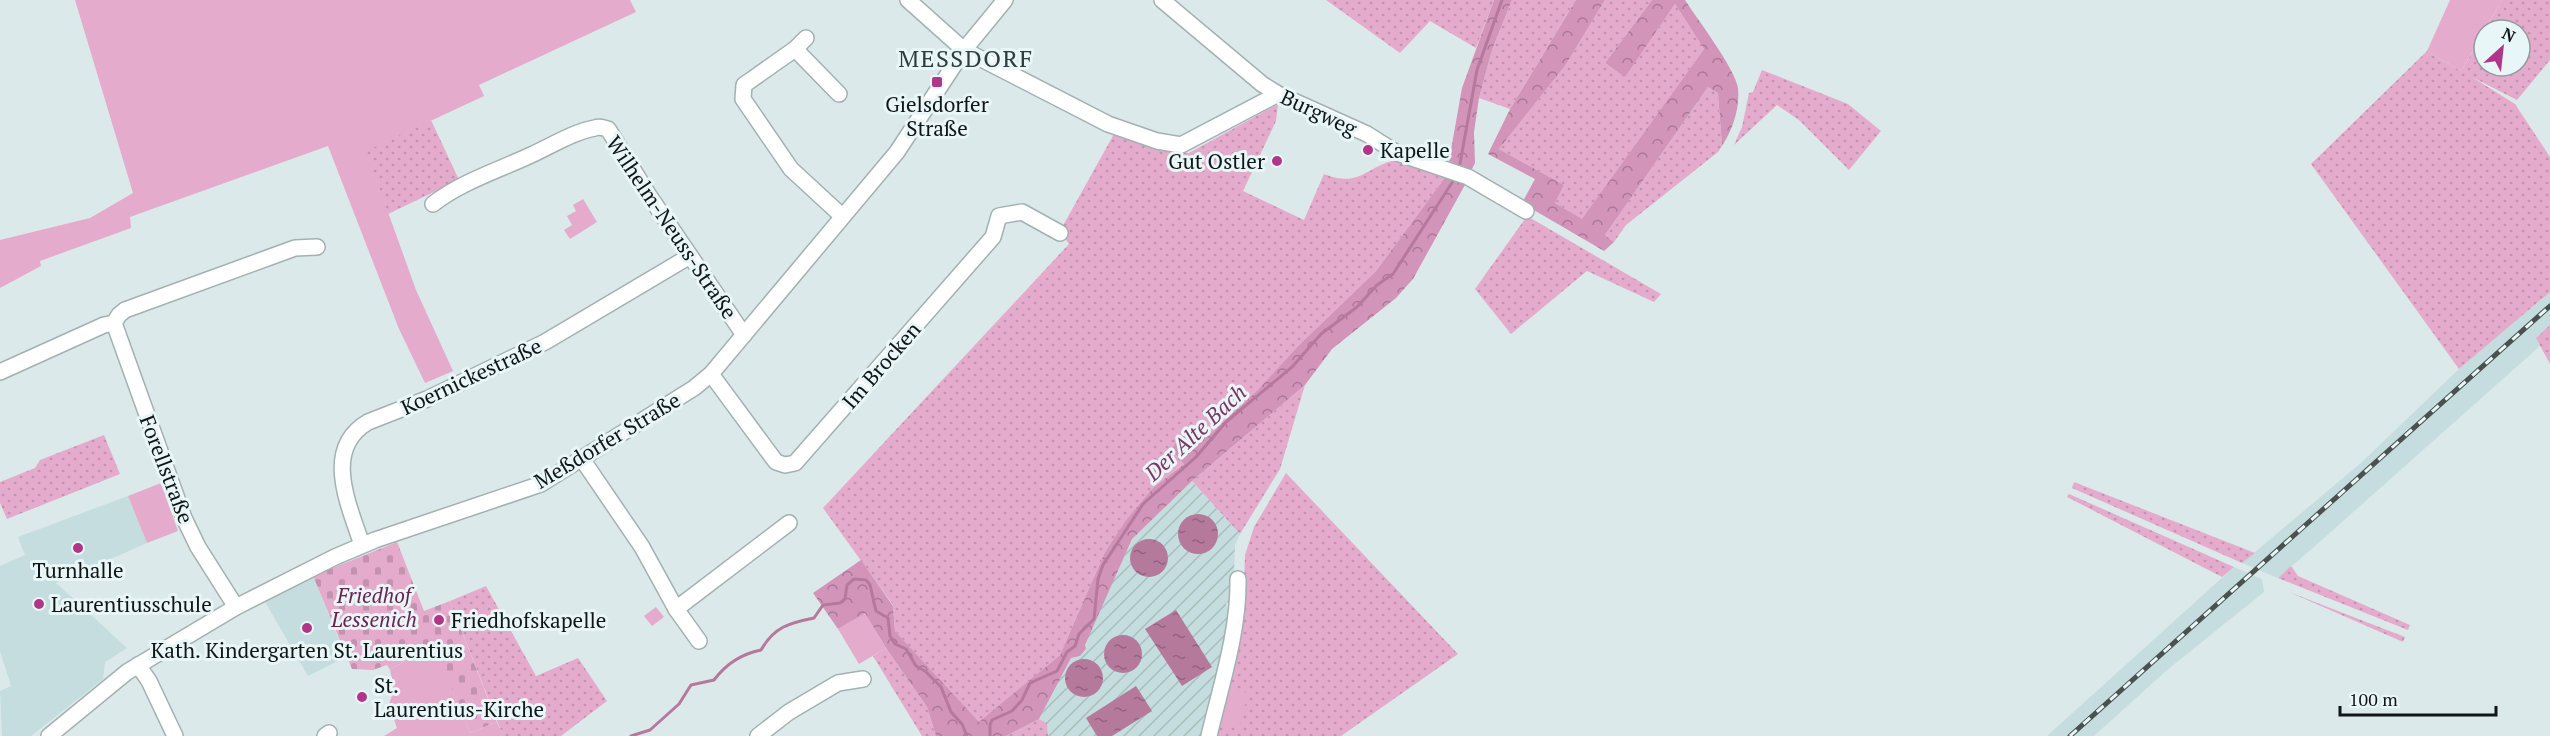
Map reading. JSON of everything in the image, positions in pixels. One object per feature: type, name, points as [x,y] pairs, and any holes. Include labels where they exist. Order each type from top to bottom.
[{"type":"street","points":[[908,0],[964,50],[1108,124],[1171,144],[1181,145],[1196,139],[1278,94]]},
{"type":"street","name":"Meßdorfer Straße","points":[[49,736],[138,665],[236,607],[362,545],[541,484],[694,388],[711,374],[897,152],[964,50],[1005,0]]},
{"type":"street","name":"Burgweg","points":[[1161,0],[1262,84],[1278,94],[1367,134],[1397,153],[1468,177],[1526,211]]},
{"type":"street","points":[[806,38],[795,49],[744,85],[743,99],[791,169],[843,216]]},
{"type":"street","points":[[795,49],[839,94]]},
{"type":"street","name":"Wilhelm-Neuss-Straße","points":[[433,204],[441,197],[477,179],[593,128],[608,129],[744,335]]},
{"type":"street","name":"Im Brocken","points":[[711,374],[776,462],[784,465],[795,463],[993,237],[999,216],[1022,212],[1060,233]]},
{"type":"street","points":[[0,372],[104,325],[114,323],[125,310],[295,248],[317,247]]},
{"type":"street","name":"Koernickestraße","points":[[362,545],[342,473],[343,435],[492,369],[559,335],[690,256]]},
{"type":"street","name":"Forellstraße","points":[[114,323],[183,518],[198,547],[236,607]]},
{"type":"street","points":[[582,459],[642,547],[676,609],[699,641]]},
{"type":"street","points":[[676,609],[789,523]]},
{"type":"street","points":[[1209,736],[1230,645],[1238,595],[1238,579]]},
{"type":"street","points":[[138,665],[149,681],[175,736]]},
{"type":"street","points":[[758,736],[789,712],[838,683],[863,679]]},
{"type":"shaded area","points":[[2550,292],[2550,325],[2536,338],[2540,346],[2315,546],[2278,578],[2242,563],[2362,462],[2459,369]]},
{"type":"shaded area","points":[[1192,481],[1240,534],[1235,545],[1233,601],[1226,603],[1230,617],[1202,736],[1048,736],[1047,723],[1039,719],[1071,658],[1080,656],[1086,650],[1084,645],[1132,539]]},
{"type":"shaded area","name":"Laurentiusschule","points":[[128,496],[147,543],[56,583],[127,648],[105,662],[103,679],[31,736],[2,736],[0,691],[11,686],[0,651],[0,566],[25,555],[18,537]]},
{"type":"shaded area","points":[[2234,567],[2262,579],[2264,592],[2167,670],[2094,736],[2047,736]]},
{"type":"shaded area","name":"Kath. Kindergarten St. Laurentius","points":[[313,576],[346,657],[308,676],[264,600]]},
{"type":"green space","points":[[75,0],[630,0],[636,12],[479,85],[484,96],[366,151],[416,290],[453,371],[425,383],[399,329],[328,146],[130,217],[131,228],[40,261],[41,266],[0,288],[0,240],[90,218],[133,193]]},
{"type":"green space","points":[[1326,0],[1494,0],[1476,48],[1430,21],[1400,53]]},
{"type":"green space","points":[[1494,0],[1512,0],[1492,50],[1479,98],[1474,132],[1475,163],[1471,171],[1449,161],[1462,88]]},
{"type":"green space","points":[[1512,0],[1576,0],[1510,109],[1479,98],[1492,50]]},
{"type":"green space","points":[[1576,0],[1605,0],[1565,66],[1499,149],[1564,185],[1555,203],[1582,219],[1704,49],[1675,4],[1625,77],[1605,63],[1652,0],[1685,0],[1723,57],[1738,88],[1735,118],[1722,146],[1718,93],[1708,87],[1605,235],[1614,242],[1604,251],[1522,203],[1535,179],[1488,154],[1510,109]]},
{"type":"green space","points":[[1605,0],[1652,0],[1605,63],[1625,76],[1675,4],[1704,49],[1582,220],[1555,203],[1564,185],[1499,149],[1565,66]]},
{"type":"green space","points":[[2450,0],[2502,0],[2492,18],[2472,18],[2472,52],[2461,71],[2427,51]]},
{"type":"green space","points":[[2502,0],[2550,0],[2550,60],[2517,100],[2474,78],[2532,78],[2532,18],[2492,18]]},
{"type":"green space","points":[[2427,51],[2461,71],[2472,52],[2472,78],[2515,104],[2550,157],[2550,292],[2459,369],[2311,164]]},
{"type":"green space","points":[[1762,70],[1848,104],[1881,131],[1849,170],[1799,120],[1777,105],[1734,145],[1742,127],[1749,93],[1753,92]]},
{"type":"green space","points":[[1708,87],[1718,93],[1722,146],[1718,152],[1626,225],[1614,242],[1605,235]]},
{"type":"green space","points":[[1278,104],[1276,121],[1243,191],[1304,220],[1324,174],[1336,178],[1354,178],[1395,160],[1446,176],[1376,271],[1298,346],[1257,392],[1208,436],[1181,436],[1171,449],[1185,463],[1154,487],[1105,552],[1060,655],[979,723],[895,631],[893,605],[823,508],[1069,244],[1060,231],[1114,134],[1170,151],[1189,153]]},
{"type":"green space","points":[[431,120],[459,180],[388,214],[365,151]]},
{"type":"green space","points":[[1446,176],[1466,183],[1413,279],[1396,298],[1332,349],[1305,385],[1192,481],[1132,539],[1085,645],[1086,649],[1080,656],[1071,658],[1039,719],[1006,736],[936,736],[927,707],[865,614],[838,629],[813,593],[861,560],[893,606],[895,631],[979,722],[1060,655],[1105,552],[1127,519],[1154,487],[1184,464],[1171,449],[1181,436],[1208,436],[1256,392],[1298,346],[1376,271]]},
{"type":"green space","points":[[583,199],[597,222],[570,239],[564,230],[572,225],[567,216],[576,211],[573,205]]},
{"type":"green space","points":[[1527,216],[1661,294],[1654,302],[1587,271],[1511,334],[1475,289]]},
{"type":"green space","points":[[2550,325],[2550,364],[2536,338]]},
{"type":"green space","points":[[1305,385],[1280,469],[1240,534],[1192,481]]},
{"type":"green space","points":[[104,435],[120,474],[7,519],[0,503],[0,482],[35,468],[40,460]]},
{"type":"green space","points":[[1286,473],[1458,654],[1341,736],[1217,736],[1215,730],[1244,583],[1245,555],[1254,527]]},
{"type":"green space","points":[[2074,482],[2255,553],[2242,563],[2072,488]]},
{"type":"green space","points":[[161,483],[178,531],[147,543],[128,496]]},
{"type":"green space","points":[[2069,494],[2234,567],[2222,577],[2067,497]]},
{"type":"green space","name":"Friedhof Lessenich","points":[[397,542],[424,611],[450,601],[497,722],[470,733],[433,643],[390,670],[387,665],[373,670],[352,669],[313,576]]},
{"type":"green space","points":[[2291,566],[2298,576],[2410,625],[2408,630],[2278,578]]},
{"type":"green space","points":[[486,586],[536,676],[578,658],[607,701],[561,736],[503,736],[450,601]]},
{"type":"green space","points":[[2289,592],[2405,637],[2403,642]]},
{"type":"green space","points":[[656,607],[664,617],[652,626],[644,616]]},
{"type":"green space","points":[[865,613],[886,648],[859,664],[838,629]]},
{"type":"green space","points":[[434,643],[470,733],[497,722],[503,736],[384,736],[397,728],[389,704],[394,690],[390,670]]},
{"type":"green space","points":[[886,648],[927,707],[936,736],[922,736],[873,656]]},
{"type":"green space","points":[[1230,689],[1248,693],[1239,728],[1221,724]]},
{"type":"green space","points":[[1039,719],[1047,723],[1048,736],[1006,736]]},
{"type":"water","points":[[1198,514],[1212,520],[1218,534],[1212,548],[1198,554],[1184,548],[1178,534],[1184,520]]},
{"type":"water","points":[[1149,539],[1163,544],[1168,558],[1163,572],[1149,577],[1135,572],[1130,558],[1135,544]]},
{"type":"water","points":[[1176,610],[1212,667],[1182,686],[1145,629]]},
{"type":"water","points":[[1123,635],[1136,641],[1142,654],[1136,667],[1123,673],[1110,667],[1104,654],[1110,641]]},
{"type":"water","points":[[1084,659],[1098,664],[1103,678],[1098,692],[1084,697],[1070,692],[1065,678],[1070,664]]},
{"type":"water","points":[[1136,686],[1152,711],[1112,736],[1097,736],[1086,718]]},
{"type":"waterway","points":[[1459,169],[1477,70],[1502,0]]},
{"type":"waterway","name":"Der Alte Bach","points":[[990,736],[992,720],[1012,711],[1022,700],[1030,683],[1057,671],[1067,652],[1075,646],[1079,634],[1094,619],[1098,579],[1103,565],[1143,504],[1196,457],[1226,422],[1292,367],[1321,334],[1357,307],[1377,285],[1393,274],[1455,178]]},
{"type":"waterway","name":"Der Alte Bach","points":[[631,736],[650,730],[679,704],[691,685],[714,680],[734,660],[761,650],[771,636],[783,627],[814,618],[823,605],[840,603],[845,599],[847,585],[854,579],[866,580],[870,585],[876,611],[888,618],[890,636],[895,644],[906,649],[916,666],[925,671],[941,687],[951,712],[962,724],[967,736]]},
{"type":"railway","points":[[2070,736],[2550,306]]},
{"type":"place","name":"Gielsdorfer Straße","points":[[937,82]]},
{"type":"place","name":"Kapelle","points":[[1368,150]]},
{"type":"place","name":"Gut Ostler","points":[[1277,161]]},
{"type":"place","name":"Turnhalle","points":[[78,548]]},
{"type":"place","name":"Laurentiusschule","points":[[39,604]]},
{"type":"place","name":"Friedhofskapelle","points":[[439,620]]},
{"type":"place","name":"Kath. Kindergarten St. Laurentius","points":[[307,628]]},
{"type":"place","name":"St. Laurentius-Kirche","points":[[362,697]]},
{"type":"district","name":"MESSDORF","points":[[966,58]]}]
